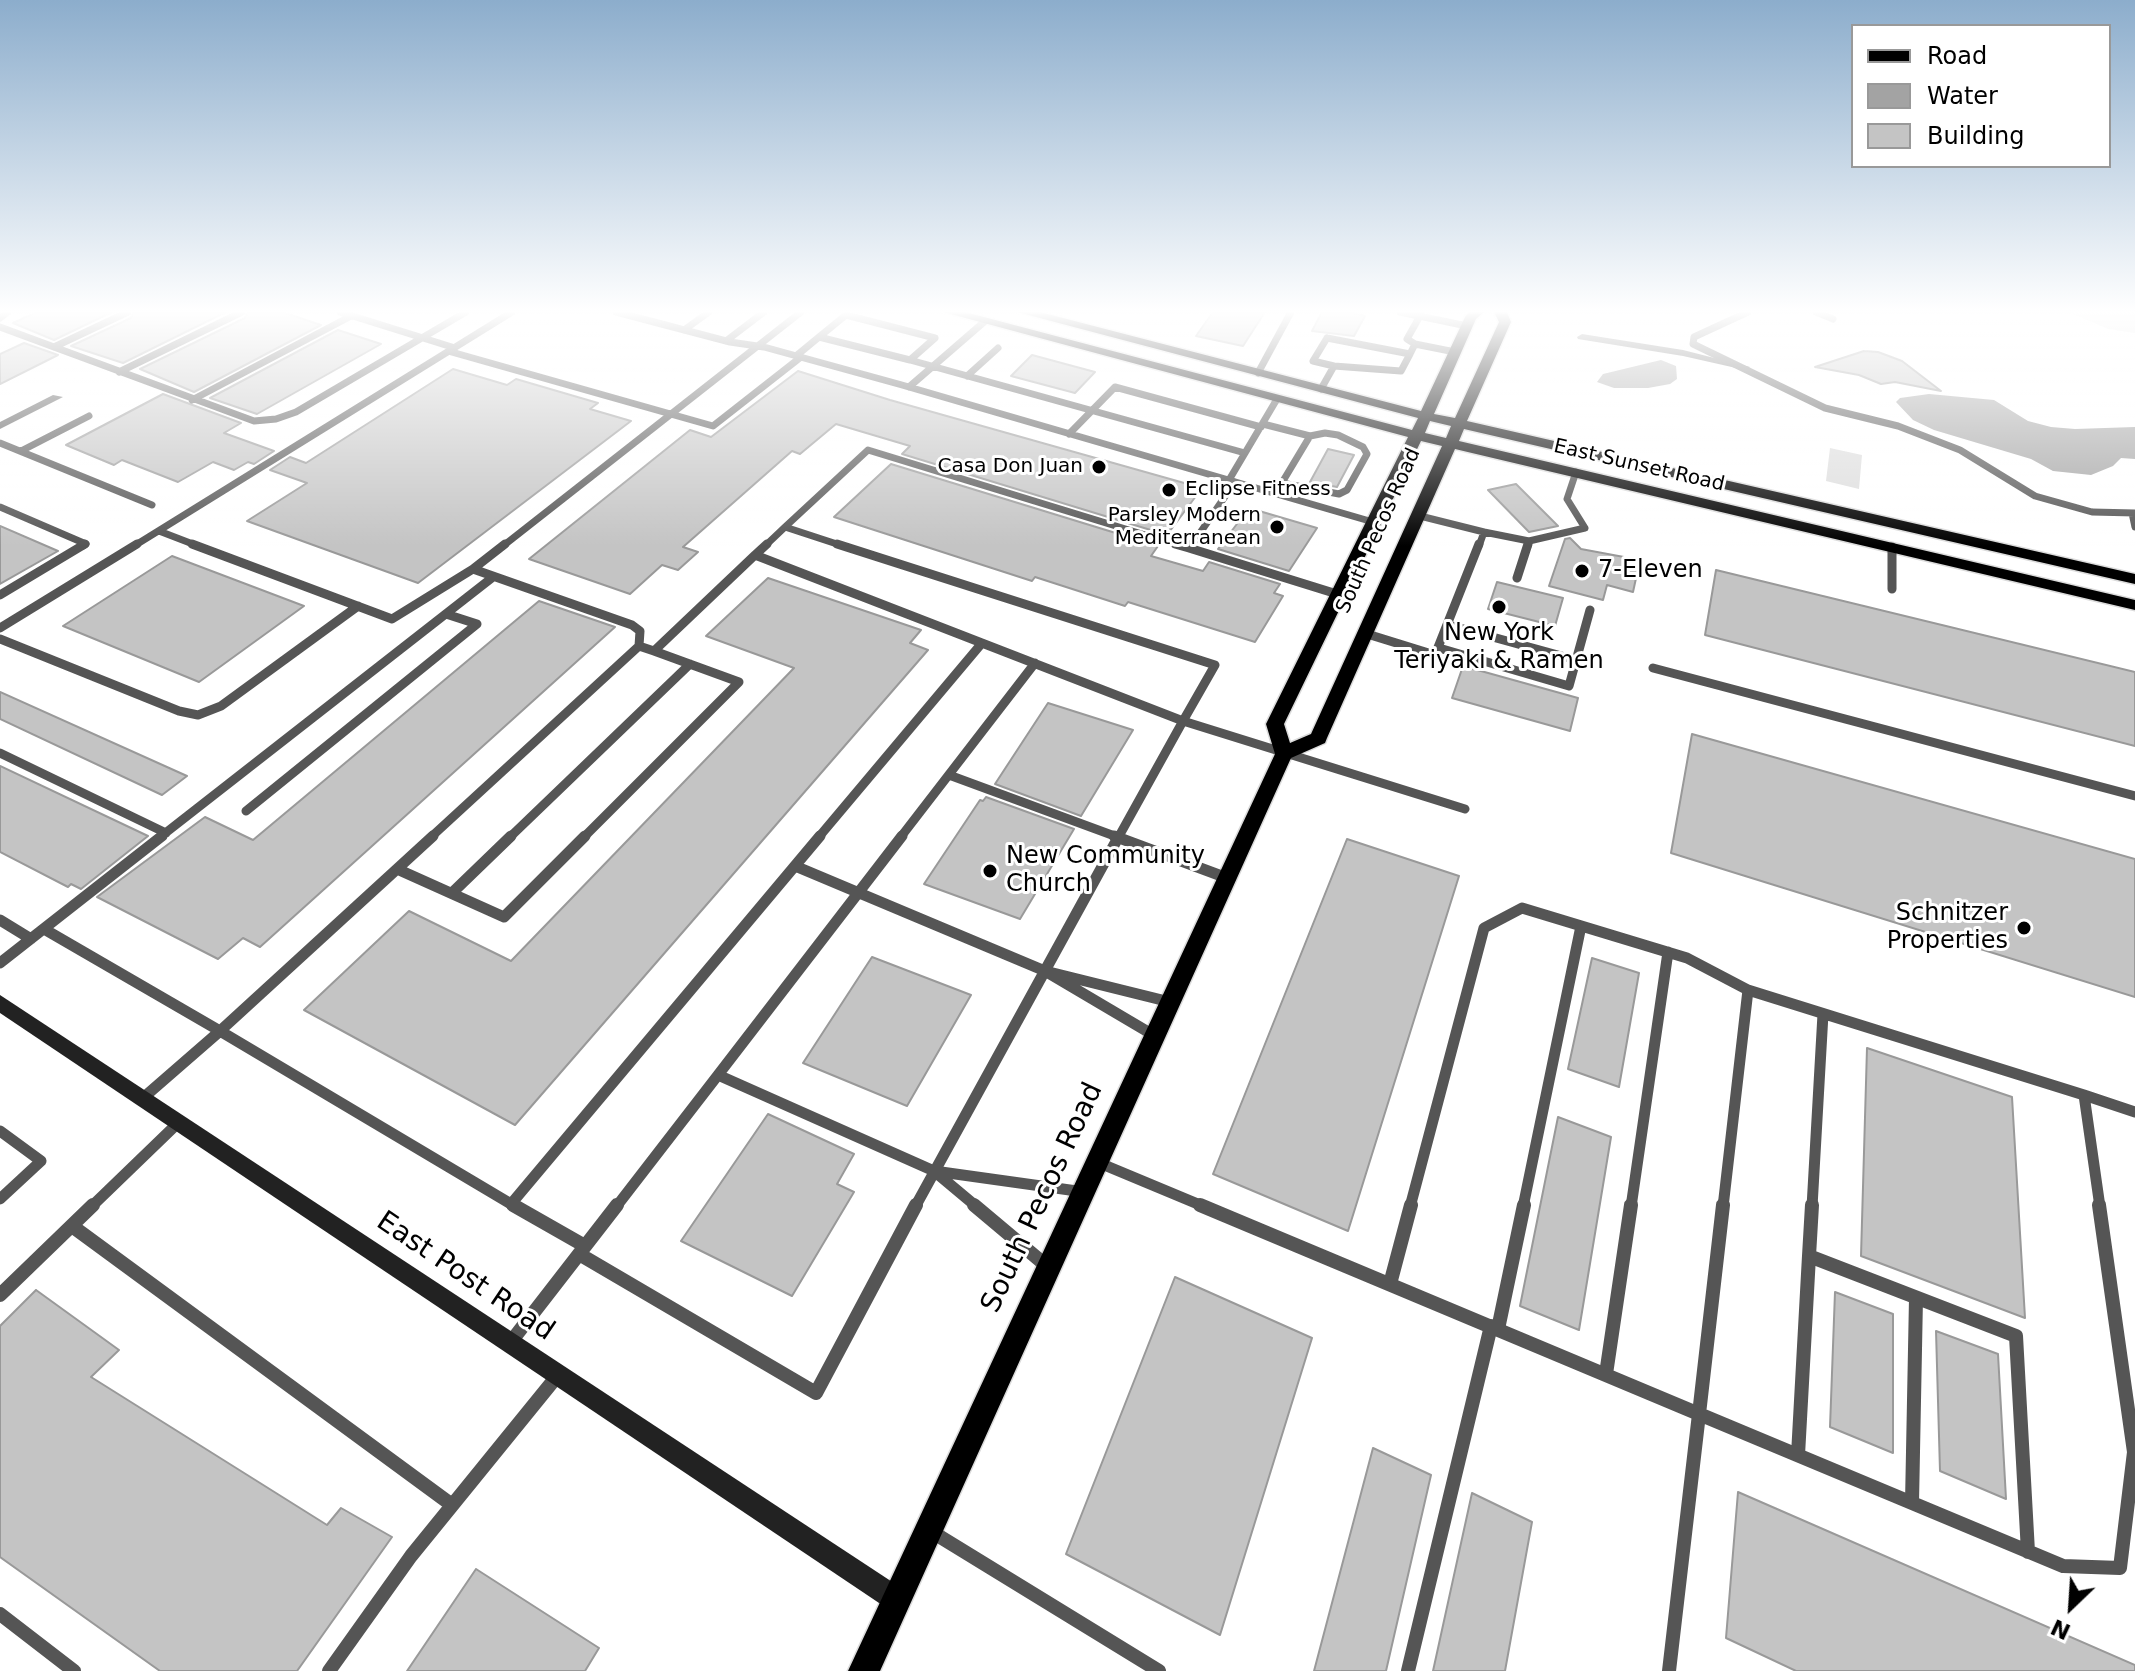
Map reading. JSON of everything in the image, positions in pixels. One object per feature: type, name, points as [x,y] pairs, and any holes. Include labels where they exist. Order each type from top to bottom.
[{"type":"main road","name":"East Sunset Road","points":[[1243,390],[1449,443],[2135,605]]},
{"type":"main road","name":"East Sunset Road","points":[[1325,390],[2135,579]]},
{"type":"main road","name":"South Pecos Road","points":[[1284,754],[1275,724],[1438,390]]},
{"type":"main road","name":"South Pecos Road","points":[[864,1671],[1284,754],[1318,738],[1473,390]]},
{"type":"main road","points":[[1892,547],[1986,557],[2135,590]]},
{"type":"street","points":[[0,426],[57,397]]},
{"type":"street","name":"East Post Road","points":[[0,1003],[897,1600]]},
{"type":"lane","points":[[166,390],[241,419],[254,421],[276,419],[296,412],[334,390]]},
{"type":"lane","points":[[192,400],[211,390]]},
{"type":"lane","points":[[0,628],[387,390]]},
{"type":"lane","points":[[587,390],[713,426],[757,390]]},
{"type":"lane","points":[[159,531],[392,619],[473,569],[703,390]]},
{"type":"lane","points":[[919,390],[1373,522]]},
{"type":"lane","points":[[1017,390],[1245,453]]},
{"type":"lane","points":[[1069,434],[1112,390]]},
{"type":"lane","points":[[1127,390],[1310,436],[1325,433],[1338,435],[1363,447],[1367,454],[1347,490],[1339,494],[1282,483]]},
{"type":"lane","points":[[1790,390],[1825,408],[1898,426],[1960,450],[2035,496],[2092,512],[2133,513],[2135,527]]},
{"type":"lane","points":[[1189,548],[1232,481],[1277,399]]},
{"type":"lane","points":[[21,451],[89,416]]},
{"type":"lane","points":[[1275,495],[1310,436]]},
{"type":"lane","points":[[0,443],[152,505]]},
{"type":"lane","points":[[654,651],[868,450],[1337,594]]},
{"type":"lane","points":[[1416,515],[1529,541],[1585,528],[1567,499],[1576,472]]},
{"type":"lane","points":[[0,507],[86,544],[0,595]]},
{"type":"lane","points":[[44,929],[511,1204],[816,1393],[934,1171],[1215,665],[785,527]]},
{"type":"lane","points":[[1364,633],[1435,655],[1484,532]]},
{"type":"lane","points":[[1517,578],[1529,541]]},
{"type":"lane","points":[[1892,547],[1892,589]]},
{"type":"lane","points":[[755,555],[1183,721],[1465,809]]},
{"type":"lane","points":[[143,1098],[639,646],[640,631],[632,625],[473,569]]},
{"type":"lane","points":[[0,963],[493,577]]},
{"type":"lane","points":[[0,639],[179,711],[198,715],[221,706],[358,606]]},
{"type":"lane","points":[[1439,648],[1569,686],[1590,610]]},
{"type":"lane","points":[[246,811],[477,624],[446,614]]},
{"type":"lane","points":[[1449,625],[1576,660]]},
{"type":"lane","points":[[511,1204],[982,643]]},
{"type":"lane","points":[[397,869],[504,917],[739,682],[639,646]]},
{"type":"lane","points":[[510,1343],[1035,663]]},
{"type":"lane","points":[[452,893],[690,664]]},
{"type":"lane","points":[[1653,668],[2135,796]]},
{"type":"lane","points":[[0,753],[166,833]]},
{"type":"lane","points":[[949,775],[1227,878]]},
{"type":"lane","points":[[795,866],[1045,971],[1155,1036]]},
{"type":"lane","points":[[1390,1284],[1484,928],[1522,908],[1687,958],[1748,990],[2135,1112]]},
{"type":"lane","points":[[0,920],[31,939]]},
{"type":"lane","points":[[1408,1671],[1495,1328],[1581,926]]},
{"type":"lane","points":[[1606,1374],[1668,952]]},
{"type":"lane","points":[[1045,971],[1170,1002]]},
{"type":"lane","points":[[1669,1671],[1748,990]]},
{"type":"lane","points":[[1798,1455],[1823,1014]]},
{"type":"lane","points":[[718,1075],[934,1171],[1084,1192]]},
{"type":"lane","points":[[1097,1162],[2063,1566],[2120,1568],[2134,1452],[2084,1095]]},
{"type":"lane","points":[[0,1295],[179,1122]]},
{"type":"lane","points":[[0,1131],[41,1161],[0,1199]]},
{"type":"lane","points":[[934,1171],[1049,1268]]},
{"type":"lane","points":[[72,1226],[452,1505]]},
{"type":"lane","points":[[1809,1256],[2016,1336],[2028,1552]]},
{"type":"lane","points":[[1912,1503],[1916,1298]]},
{"type":"lane","points":[[329,1671],[411,1556],[558,1375]]},
{"type":"lane","points":[[929,1530],[1159,1671]]},
{"type":"lane","points":[[0,1614],[74,1671]]},
{"type":"shaded area","points":[[1830,448],[1862,455],[1859,489],[1826,481]]},
{"type":"water","points":[[1929,394],[1994,400],[2028,421],[2051,427],[2135,427],[2135,459],[2121,458],[2113,466],[2091,475],[2053,471],[2031,459],[1934,430],[1913,420],[1896,402],[1900,398]]},
{"type":"building","points":[[225,390],[300,390],[257,414],[210,398]]},
{"type":"building","points":[[420,390],[554,390],[598,403],[590,409],[631,421],[418,583],[247,521],[307,483],[270,470],[290,457],[306,463]]},
{"type":"building","points":[[773,390],[858,390],[1202,488],[1167,535],[902,454],[910,446],[836,424],[800,454],[792,451],[683,547],[698,552],[678,570],[662,565],[630,594],[529,559],[690,430],[711,437]]},
{"type":"building","points":[[163,394],[241,423],[224,433],[274,451],[254,464],[248,462],[234,470],[213,462],[178,482],[122,460],[114,465],[66,445]]},
{"type":"building","points":[[1328,449],[1354,455],[1337,487],[1310,482]]},
{"type":"building","points":[[891,464],[1158,546],[1151,556],[1203,571],[1209,562],[1280,584],[1274,593],[1283,596],[1255,642],[1128,602],[1125,606],[1035,577],[1032,581],[834,517]]},
{"type":"building","points":[[1516,484],[1558,526],[1529,532],[1488,490]]},
{"type":"building","points":[[1249,508],[1317,528],[1289,571],[1218,549]]},
{"type":"building","points":[[0,526],[58,551],[0,584]]},
{"type":"building","name":"7-Eleven","points":[[1570,538],[1581,549],[1640,560],[1633,592],[1607,585],[1603,600],[1549,586],[1565,539]]},
{"type":"building","points":[[172,556],[304,606],[199,682],[63,626]]},
{"type":"building","points":[[1716,570],[2135,672],[2135,746],[1705,635]]},
{"type":"building","points":[[768,578],[921,630],[910,643],[928,650],[515,1125],[304,1010],[409,911],[511,961],[794,668],[706,636]]},
{"type":"building","points":[[1497,582],[1563,598],[1555,626],[1488,609]]},
{"type":"building","points":[[539,601],[615,627],[260,947],[243,938],[218,959],[97,897],[205,817],[253,840]]},
{"type":"building","points":[[1463,666],[1578,698],[1570,731],[1452,698]]},
{"type":"building","points":[[0,692],[187,776],[162,795],[0,719]]},
{"type":"building","points":[[1048,703],[1133,730],[1081,816],[995,784]]},
{"type":"building","name":"Schnitzer Properties","points":[[1692,734],[2135,859],[2135,997],[1671,853]]},
{"type":"building","points":[[0,766],[148,836],[81,889],[71,884],[68,887],[0,852]]},
{"type":"building","name":"New Community Church","points":[[986,797],[1074,829],[1020,919],[924,884],[980,800]]},
{"type":"building","points":[[1347,839],[1459,876],[1348,1231],[1213,1174]]},
{"type":"building","points":[[872,957],[971,995],[907,1106],[803,1063]]},
{"type":"building","points":[[1592,958],[1639,973],[1619,1087],[1568,1069]]},
{"type":"building","points":[[1867,1048],[2012,1097],[2025,1318],[1861,1256]]},
{"type":"building","points":[[768,1114],[854,1154],[837,1184],[854,1192],[792,1296],[681,1241]]},
{"type":"building","points":[[1558,1117],[1611,1137],[1579,1330],[1520,1306]]},
{"type":"building","points":[[1175,1277],[1312,1338],[1220,1635],[1066,1554]]},
{"type":"building","points":[[36,1290],[119,1350],[91,1377],[327,1525],[341,1508],[392,1537],[297,1671],[160,1671],[0,1557],[0,1326]]},
{"type":"building","points":[[1835,1292],[1893,1314],[1893,1453],[1830,1427]]},
{"type":"building","points":[[1936,1331],[1998,1354],[2006,1499],[1940,1471]]},
{"type":"building","points":[[1373,1448],[1431,1475],[1386,1671],[1314,1671]]},
{"type":"building","points":[[1738,1492],[2135,1665],[2135,1671],[1796,1671],[1726,1638]]},
{"type":"building","points":[[1472,1493],[1532,1522],[1505,1671],[1433,1671]]},
{"type":"building","points":[[476,1569],[599,1648],[585,1671],[407,1671]]},
{"type":"place","name":"Casa Don Juan","points":[[1099,467]]},
{"type":"place","name":"Eclipse Fitness","points":[[1169,490]]},
{"type":"place","name":"Parsley Modern Mediterranean","points":[[1277,527]]},
{"type":"place","name":"7-Eleven","points":[[1582,571]]},
{"type":"place","name":"New York Teriyaki & Ramen","points":[[1499,607]]},
{"type":"place","name":"New Community Church","points":[[990,871]]},
{"type":"place","name":"Schnitzer Properties","points":[[2024,928]]}]
